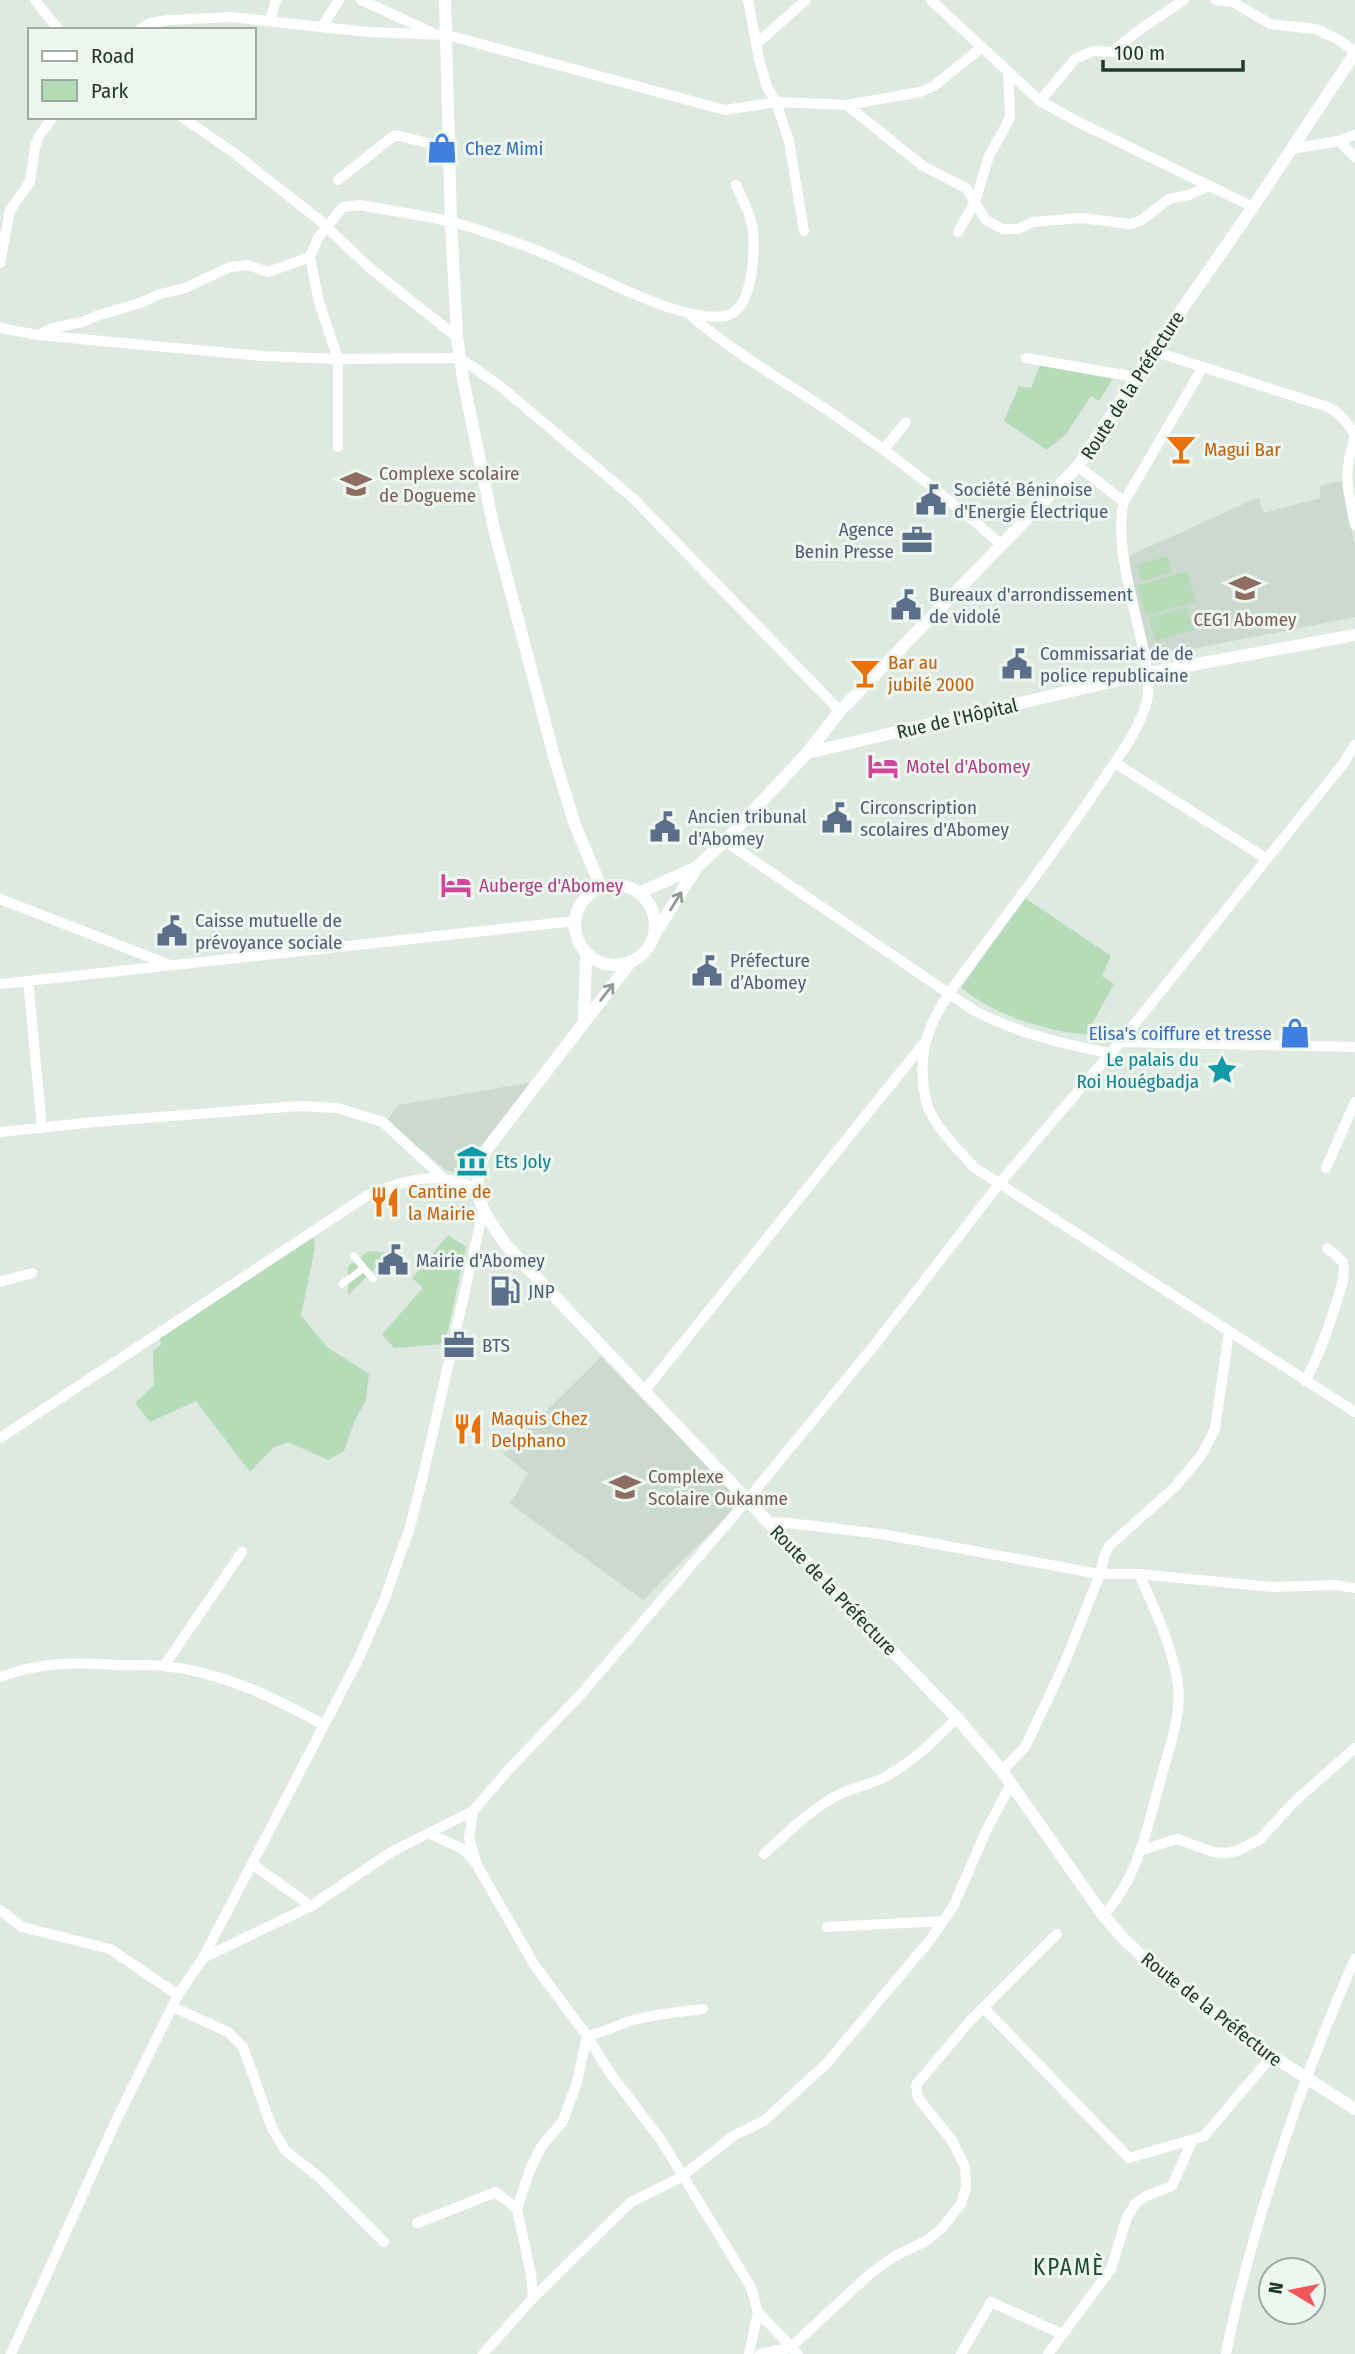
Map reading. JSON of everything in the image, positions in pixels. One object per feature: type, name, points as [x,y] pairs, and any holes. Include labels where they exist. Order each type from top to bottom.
[{"type":"street","points":[[35,0],[57,28]]},
{"type":"street","points":[[270,21],[276,0]]},
{"type":"street","points":[[322,27],[339,0]]},
{"type":"street","points":[[361,0],[441,34],[725,110],[776,102],[847,105],[928,90],[982,47]]},
{"type":"street","points":[[445,0],[441,34],[460,358],[494,529],[555,760],[575,825],[601,887]]},
{"type":"street","points":[[748,0],[767,87],[776,102],[789,141],[804,231]]},
{"type":"street","points":[[756,44],[806,0]]},
{"type":"street","points":[[931,0],[1040,101],[1253,207]]},
{"type":"street","points":[[1040,101],[1075,59],[1093,51],[1112,52],[1184,0]]},
{"type":"street","points":[[1216,0],[1233,2],[1270,24],[1316,29],[1355,52]]},
{"type":"street","points":[[142,28],[150,23],[197,17],[270,21],[368,32],[441,34]]},
{"type":"street","name":"Route de la Préfecture","points":[[654,935],[697,867],[807,753],[840,711],[1079,466],[1136,376],[1253,207],[1355,52]]},
{"type":"street","points":[[958,232],[975,202],[989,156],[1010,118],[1008,70]]},
{"type":"street","points":[[847,105],[923,166],[966,188],[986,220],[994,226],[1011,230],[1033,222],[1082,218],[1130,223],[1140,221],[1169,199],[1189,195],[1209,186]]},
{"type":"street","points":[[0,263],[10,209],[30,182],[35,147],[39,136],[52,119]]},
{"type":"street","points":[[185,119],[234,153],[327,226],[371,269],[457,337]]},
{"type":"street","points":[[338,180],[395,135],[449,148]]},
{"type":"street","points":[[1291,149],[1339,141],[1355,135]]},
{"type":"street","points":[[1339,141],[1355,157]]},
{"type":"street","points":[[338,447],[338,359],[318,302],[310,257],[313,246],[344,207],[351,205],[451,222],[548,254],[637,295],[687,313],[728,315],[739,307],[746,297],[753,259],[754,237],[751,221],[736,185]]},
{"type":"street","points":[[38,335],[185,288],[230,267],[248,265],[268,272],[310,257]]},
{"type":"street","points":[[687,313],[718,340],[768,370],[884,449],[1002,545]]},
{"type":"street","points":[[0,328],[38,335],[262,356],[338,359],[460,358],[500,386],[634,499],[840,711]]},
{"type":"street","points":[[1153,351],[1328,407],[1343,417],[1355,436],[1346,479],[1355,525]]},
{"type":"street","points":[[1026,358],[1136,376]]},
{"type":"street","points":[[645,1391],[925,1042],[935,1017],[1115,763],[1145,707],[1148,695],[1148,673],[1124,555],[1121,513],[1124,502],[1203,367]]},
{"type":"street","points":[[884,449],[906,422]]},
{"type":"street","points":[[1079,466],[1124,502]]},
{"type":"street","name":"Rue de l'Hôpital","points":[[807,753],[1148,673],[1355,635]]},
{"type":"street","points":[[203,1958],[311,1906],[393,1850],[473,1811],[582,1693],[748,1499],[873,1347],[999,1185],[1121,1042],[1343,764],[1355,745]]},
{"type":"street","points":[[1115,763],[1267,859]]},
{"type":"street","points":[[725,841],[950,995],[1004,1026],[1065,1045],[1110,1053]]},
{"type":"street","name":"Route de la Préfecture","points":[[639,893],[697,867]]},
{"type":"street","points":[[621,885],[639,893],[654,916],[654,935],[645,952],[629,964],[611,966],[586,954],[577,939],[575,921],[580,904],[601,887],[621,885]]},
{"type":"street","points":[[0,900],[173,966]]},
{"type":"street","points":[[0,984],[575,921]]},
{"type":"street","points":[[584,1021],[586,954]]},
{"type":"street","name":"Route de la Préfecture","points":[[629,964],[486,1150],[480,1165],[477,1188],[483,1211],[506,1245],[957,1718],[1002,1771],[1122,1937],[1149,1963],[1272,2056],[1355,2109]]},
{"type":"street","points":[[27,981],[42,1128]]},
{"type":"street","points":[[925,1042],[923,1070],[927,1106],[941,1128],[975,1168],[1355,1412]]},
{"type":"street","points":[[1121,1042],[1355,1047]]},
{"type":"street","points":[[1326,1168],[1355,1102]]},
{"type":"street","points":[[0,1132],[300,1106],[337,1108],[383,1122],[444,1179]]},
{"type":"street","points":[[0,1438],[368,1195],[420,1179],[444,1179],[477,1188]]},
{"type":"street","points":[[11,2354],[114,2125],[178,1995],[203,1958],[359,1658],[374,1622],[410,1527],[483,1211]]},
{"type":"street","points":[[1305,1381],[1329,1330],[1345,1272],[1343,1262],[1327,1248]]},
{"type":"street","points":[[354,1256],[373,1279]]},
{"type":"street","points":[[342,1284],[364,1268]]},
{"type":"street","points":[[0,1282],[32,1273]]},
{"type":"street","points":[[1002,1771],[1025,1747],[1065,1662],[1110,1545],[1175,1487],[1195,1465],[1215,1429],[1229,1332]]},
{"type":"street","points":[[768,1522],[788,1522],[881,1534],[1100,1574],[1139,1574],[1272,1587],[1355,1588]]},
{"type":"street","points":[[164,1666],[242,1552]]},
{"type":"street","points":[[1104,1915],[1118,1899],[1141,1850],[1177,1720],[1178,1688],[1174,1657],[1139,1574]]},
{"type":"street","points":[[0,1677],[53,1664],[85,1662],[164,1666],[234,1681],[324,1724]]},
{"type":"street","points":[[764,1854],[808,1814],[834,1797],[880,1779],[901,1767],[924,1750],[957,1718]]},
{"type":"street","points":[[1141,1850],[1177,1839],[1213,1852],[1237,1851],[1250,1846],[1260,1839],[1316,1780],[1355,1748]]},
{"type":"street","points":[[482,2354],[533,2298],[631,2202],[681,2176],[733,2136],[764,2121],[818,2072],[893,1986],[953,1907],[986,1831],[1011,1784]]},
{"type":"street","points":[[473,1811],[469,1838],[477,1865]]},
{"type":"street","points":[[430,1834],[463,1849],[477,1865],[535,1966],[661,2140],[751,2287],[758,2312],[750,2354]]},
{"type":"street","points":[[252,1864],[311,1906]]},
{"type":"street","points":[[0,1910],[22,1927],[110,1949],[178,1995]]},
{"type":"street","points":[[827,1927],[943,1921]]},
{"type":"street","points":[[760,2354],[794,2351],[872,2272],[895,2256],[928,2240],[943,2227],[961,2204],[966,2188],[965,2167],[951,2139],[918,2098],[916,2088],[928,2069],[1057,1934]]},
{"type":"street","points":[[1226,2354],[1244,2274],[1281,2146],[1305,2079],[1355,1959]]},
{"type":"street","points":[[173,2007],[228,2032],[243,2047],[272,2128],[285,2150],[320,2178],[384,2242]]},
{"type":"street","points":[[984,2008],[1129,2158],[1204,2136],[1272,2056]]},
{"type":"street","points":[[587,2036],[660,2014],[703,2009]]},
{"type":"street","points":[[533,2298],[531,2274],[517,2209],[529,2172],[541,2147],[563,2121],[577,2082],[587,2036]]},
{"type":"street","points":[[1048,2354],[1111,2269],[1127,2217],[1136,2203],[1172,2186],[1193,2139]]},
{"type":"street","points":[[417,2223],[496,2192],[517,2209]]},
{"type":"street","points":[[961,2354],[991,2302],[1062,2334]]},
{"type":"street","points":[[758,2312],[794,2351]]},
{"type":"shaded area","name":"CEG1 Abomey","points":[[1341,481],[1355,545],[1355,617],[1151,657],[1128,559],[1133,554],[1259,497],[1263,513],[1321,498],[1319,486]]},
{"type":"shaded area","points":[[534,1082],[465,1176],[446,1170],[387,1121],[398,1105]]},
{"type":"shaded area","name":"Complexe Scolaire Oukanme","points":[[601,1357],[743,1501],[643,1600],[510,1504],[528,1473],[503,1454]]},
{"type":"green space","points":[[1040,365],[1113,379],[1099,401],[1091,396],[1066,434],[1047,450],[1004,421],[1019,386],[1031,388]]},
{"type":"green space","points":[[1167,556],[1172,572],[1142,581],[1137,565]]},
{"type":"green space","points":[[1187,571],[1196,601],[1146,616],[1137,586]]},
{"type":"green space","points":[[1187,607],[1194,630],[1156,641],[1149,618]]},
{"type":"green space","points":[[1025,898],[1111,956],[1102,976],[1114,984],[1092,1024],[1105,1033],[1079,1034],[1029,1023],[982,1002],[961,988]]},
{"type":"green space","points":[[448,1235],[466,1247],[445,1344],[394,1348],[382,1334],[423,1288],[412,1278]]},
{"type":"green space","points":[[310,1236],[314,1239],[315,1248],[301,1315],[327,1347],[369,1374],[366,1400],[355,1420],[344,1451],[328,1460],[288,1442],[273,1448],[250,1472],[196,1401],[150,1422],[135,1403],[154,1385],[153,1351],[161,1345],[159,1336]]},
{"type":"green space","points":[[369,1251],[391,1253],[348,1295],[348,1266]]},
{"type":"place","name":"Chez Mimi","points":[[442,148]]},
{"type":"place","name":"Magui Bar","points":[[1181,449]]},
{"type":"place","name":"Complexe scolaire de Dogueme","points":[[356,484]]},
{"type":"place","name":"Société Béninoise d'Energie Électrique","points":[[931,500]]},
{"type":"place","name":"Agence Benin Presse","points":[[917,540]]},
{"type":"place","name":"CEG1 Abomey","points":[[1245,588]]},
{"type":"place","name":"Bureaux d'arrondissement de vidolé","points":[[906,605]]},
{"type":"place","name":"Commissariat de de police republicaine","points":[[1017,664]]},
{"type":"place","name":"Bar au jubilé 2000","points":[[865,673]]},
{"type":"place","name":"Motel d'Abomey","points":[[883,766]]},
{"type":"place","name":"Circonscription scolaires d'Abomey","points":[[837,818]]},
{"type":"place","name":"Ancien tribunal d'Abomey","points":[[665,827]]},
{"type":"place","name":"Auberge d'Abomey","points":[[456,885]]},
{"type":"place","name":"Caisse mutuelle de prévoyance sociale","points":[[172,931]]},
{"type":"place","name":"Préfecture d’Abomey","points":[[707,971]]},
{"type":"place","name":"Elisa's coiffure et tresse","points":[[1295,1033]]},
{"type":"place","name":"Le palais du Roi Houégbadja","points":[[1222,1070]]},
{"type":"place","name":"Ets Joly","points":[[472,1161]]},
{"type":"place","name":"Cantine de la Mairie","points":[[385,1202]]},
{"type":"place","name":"Mairie d'Abomey","points":[[393,1260]]},
{"type":"place","name":"JNP","points":[[505,1291]]},
{"type":"place","name":"BTS","points":[[459,1345]]},
{"type":"place","name":"Maquis Chez Delphano","points":[[468,1429]]},
{"type":"place","name":"Complexe Scolaire Oukanme","points":[[625,1487]]},
{"type":"district","name":"KPAMÈ","points":[[1069,2267]]}]
